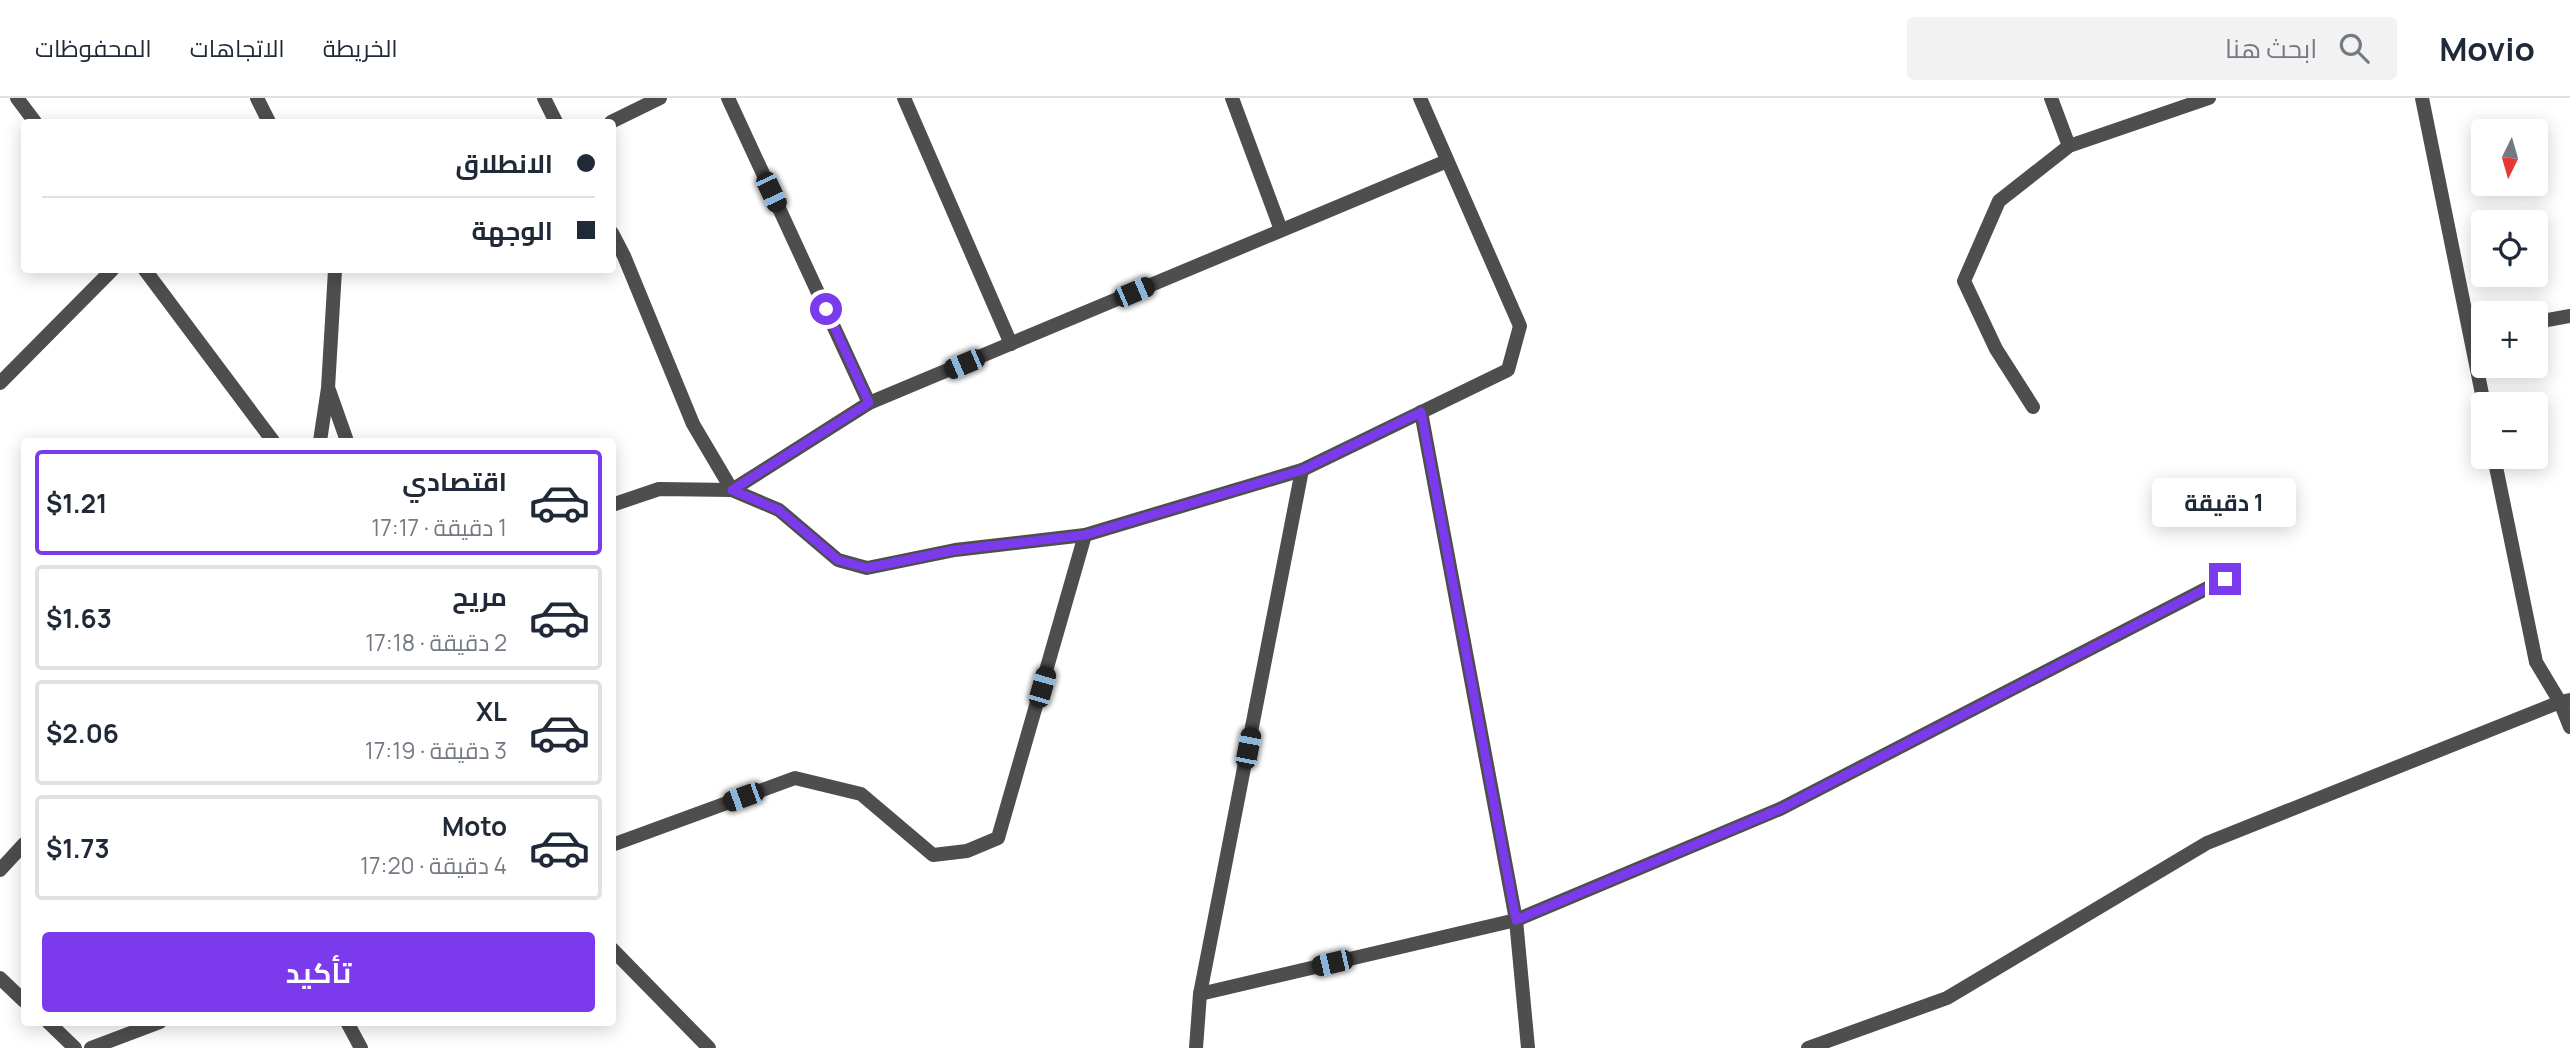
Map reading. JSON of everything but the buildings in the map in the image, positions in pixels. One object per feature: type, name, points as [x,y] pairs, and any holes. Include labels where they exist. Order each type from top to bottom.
[{"type":"street","points":[[17,98],[33,119]]},
{"type":"street","points":[[257,98],[268,119]]},
{"type":"street","points":[[544,98],[554,119]]},
{"type":"street","points":[[616,120],[660,98]]},
{"type":"street","points":[[728,98],[869,403]]},
{"type":"street","points":[[904,98],[1011,344]]},
{"type":"street","points":[[1232,98],[1282,230]]},
{"type":"street","points":[[616,504],[659,489],[732,490],[779,510],[838,560],[867,568],[955,550],[1085,535],[1302,470],[1507,370],[1520,326],[1420,98]]},
{"type":"street","points":[[2051,98],[2069,146]]},
{"type":"street","points":[[2033,407],[1996,349],[1964,281],[1999,201],[2069,146],[2210,98]]},
{"type":"street","points":[[2421,98],[2471,312]]},
{"type":"street","points":[[732,490],[869,403],[1447,162]]},
{"type":"street","points":[[616,241],[693,424],[732,490]]},
{"type":"street","points":[[0,383],[109,273]]},
{"type":"street","points":[[147,273],[271,438]]},
{"type":"street","points":[[320,438],[328,388],[335,273]]},
{"type":"street","points":[[2548,320],[2570,316]]},
{"type":"street","points":[[328,388],[346,438]]},
{"type":"street","points":[[1421,412],[1516,920],[1528,1048]]},
{"type":"street","points":[[2496,469],[2536,662],[2565,701],[2570,727]]},
{"type":"street","points":[[1196,1048],[1200,994],[1302,470]]},
{"type":"street","points":[[616,844],[795,778],[861,794],[933,855],[967,851],[998,838],[1085,535]]},
{"type":"street","points":[[1200,994],[1516,920],[1780,809],[2225,579]]},
{"type":"street","points":[[1808,1048],[1947,998],[2207,843],[2565,701]]},
{"type":"street","points":[[0,870],[21,847]]},
{"type":"street","points":[[616,953],[709,1048]]},
{"type":"street","points":[[0,978],[21,997]]},
{"type":"street","points":[[52,1026],[75,1048]]},
{"type":"street","points":[[91,1048],[149,1026]]},
{"type":"street","points":[[349,1026],[361,1048]]},
{"type":"route","points":[[826,309],[869,403],[732,490],[779,510],[838,560],[867,568],[955,550],[1085,535],[1302,470],[1421,412],[1516,920],[1780,809],[2225,579]]}]
